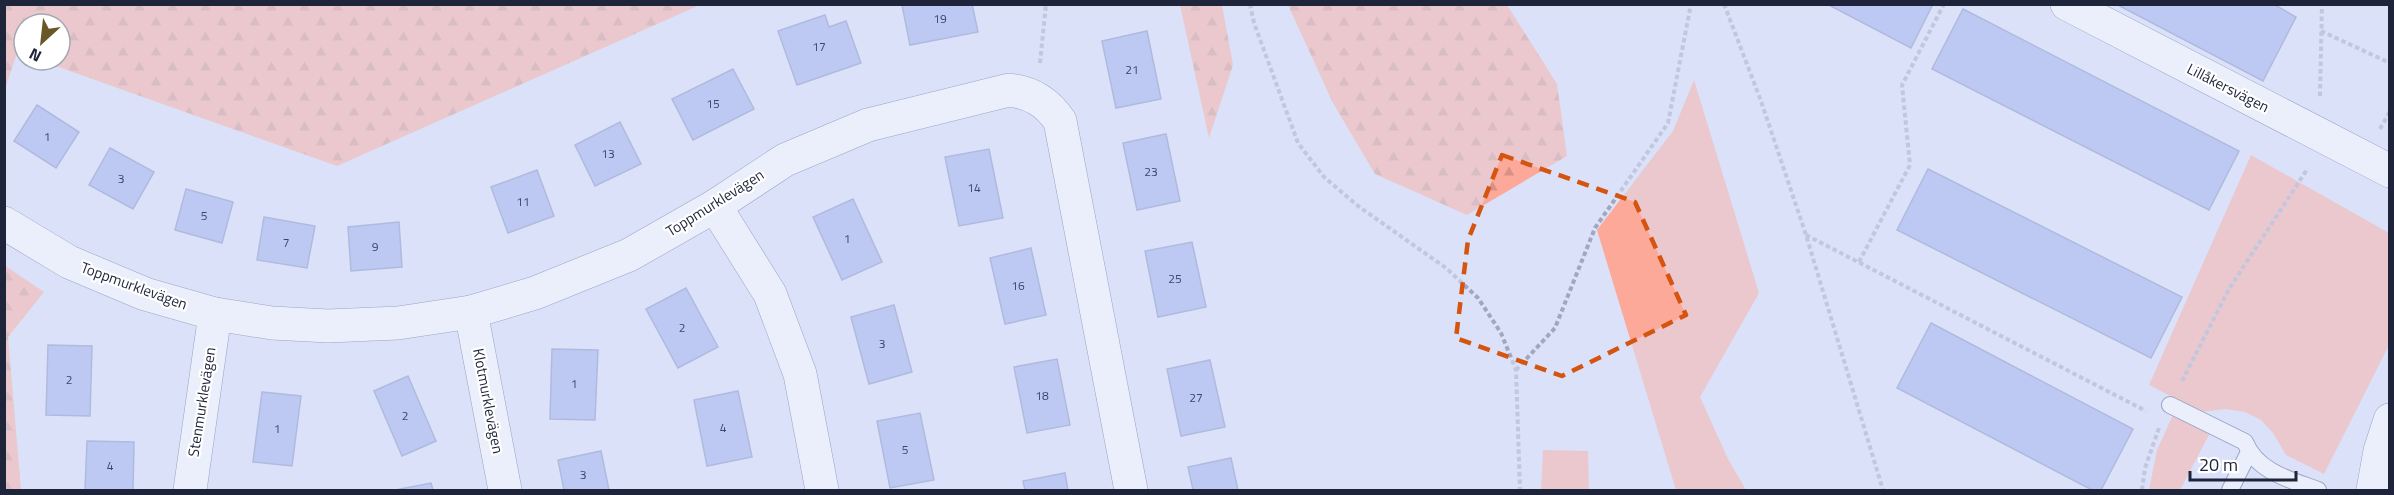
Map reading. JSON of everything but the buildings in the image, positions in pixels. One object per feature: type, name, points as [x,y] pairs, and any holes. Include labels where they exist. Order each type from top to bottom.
[{"type":"street","name":"Lillåkersvägen","points":[[2067,4],[2390,171]]},
{"type":"street","name":"Toppmurklevägen","points":[[4,223],[69,262],[145,294],[215,314],[272,323],[328,326],[399,323],[471,312],[535,293],[629,255],[715,206],[785,160],[868,125],[1009,90],[1036,96]]},
{"type":"street","points":[[1036,96],[1051,107],[1060,121],[1131,490]]},
{"type":"street","points":[[715,206],[770,294],[800,374],[822,490]]},
{"type":"street","name":"Klotmurklevägen","points":[[471,312],[505,490]]},
{"type":"street","name":"Stenmurklevägen","points":[[190,490],[215,314]]},
{"type":"street","points":[[2373,490],[2385,451],[2390,420]]},
{"type":"lane","points":[[2166,412],[2245,442],[2249,452],[2272,472],[2318,490]]},
{"type":"lane","points":[[2230,490],[2249,452]]},
{"type":"path","points":[[1036,96],[1046,4]]},
{"type":"path","points":[[1250,4],[1254,23],[1298,143],[1324,177],[1358,206],[1446,268],[1478,298],[1501,333],[1516,370],[1520,490]]},
{"type":"path","points":[[1516,370],[1555,328],[1595,228],[1668,123],[1691,4]]},
{"type":"path","points":[[1724,4],[1761,101],[1806,235],[1883,490]]},
{"type":"path","points":[[1859,262],[1910,165],[1902,85],[1944,4]]},
{"type":"path","points":[[2142,490],[2145,468],[2166,412],[2229,289],[2327,139],[2320,112],[2322,4]]},
{"type":"path","points":[[2321,31],[2390,63]]},
{"type":"path","points":[[1806,235],[2166,412]]},
{"type":"highlighted area","points":[[1502,155],[1635,202],[1686,315],[1562,376],[1456,338],[1468,240]]},
{"type":"green space","points":[[5,4],[700,4],[337,166],[72,72],[72,12],[12,12],[12,68],[5,89]]},
{"type":"green space","points":[[1180,5],[1222,5],[1233,65],[1209,138]]},
{"type":"green space","points":[[1288,5],[1507,5],[1557,84],[1567,156],[1467,215],[1375,174],[1333,103]]},
{"type":"green space","points":[[1694,80],[1759,293],[1700,397],[1728,459],[1746,490],[1676,490],[1597,230],[1673,131]]},
{"type":"green space","points":[[2251,155],[2389,233],[2389,345],[2324,474],[2286,455],[2273,433],[2261,420],[2245,412],[2225,409],[2202,412],[2149,385]]},
{"type":"green space","points":[[4,265],[44,292],[8,337],[21,490],[5,490]]},
{"type":"green space","points":[[2173,415],[2210,433],[2180,490],[2149,490],[2157,450]]},
{"type":"green space","points":[[1543,450],[1588,451],[1589,490],[1541,490]]}]
